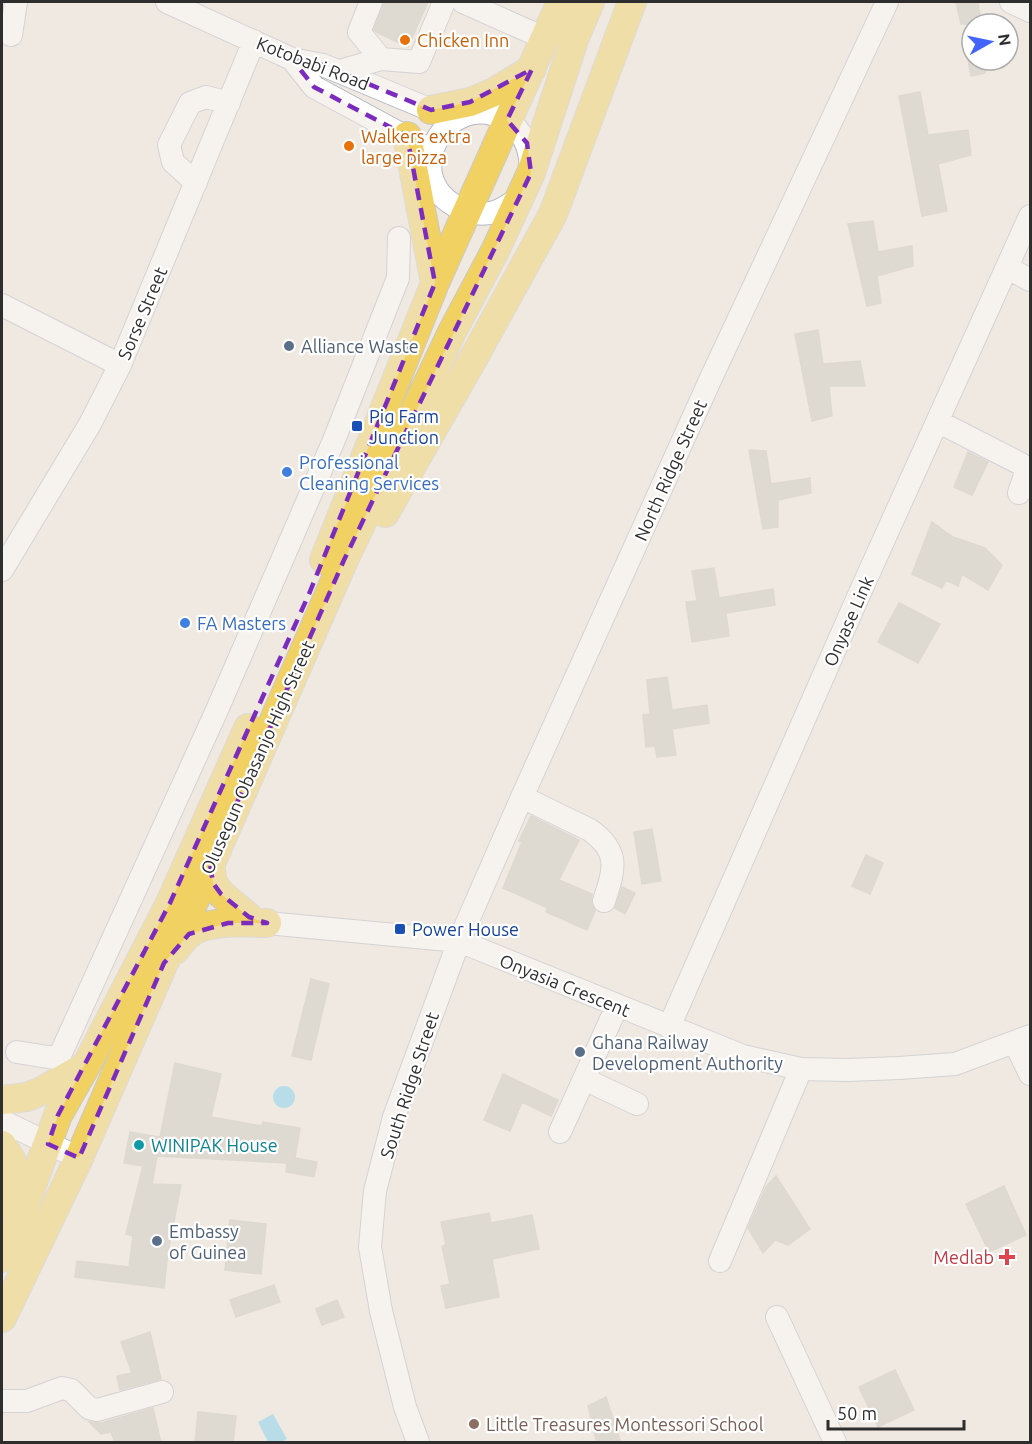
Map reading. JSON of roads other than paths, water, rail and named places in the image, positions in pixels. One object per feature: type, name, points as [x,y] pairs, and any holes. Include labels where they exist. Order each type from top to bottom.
[{"type":"main road","name":"Olusegun Obasanjo High Street","points":[[2,1318],[79,1158],[164,963],[180,906],[346,507],[368,447],[435,284],[561,2]]},
{"type":"main road","name":"Olusegun Obasanjo High Street","points":[[2,1258],[17,1226],[58,1114],[180,906],[210,864],[344,560],[452,332],[495,251],[531,173],[575,38],[590,2]]},
{"type":"main road","points":[[344,560],[379,522],[479,349],[553,214],[632,2]]},
{"type":"main road","points":[[431,110],[470,102],[494,92],[531,69]]},
{"type":"main road","points":[[407,136],[435,284]]},
{"type":"main road","points":[[210,864],[213,883],[221,894],[258,920]]},
{"type":"main road","points":[[164,963],[189,934],[201,927],[258,920]]},
{"type":"main road","points":[[2,1100],[42,1091],[86,1066]]},
{"type":"main road","points":[[2,1145],[12,1161],[17,1226]]},
{"type":"street","points":[[11,35],[16,2]]},
{"type":"street","name":"Kotobabi Road","points":[[167,2],[292,59],[323,65],[431,110],[461,117]]},
{"type":"street","points":[[371,2],[358,32],[381,58]]},
{"type":"street","points":[[340,71],[381,58],[419,62],[444,2]]},
{"type":"street","points":[[463,2],[544,38]]},
{"type":"street","name":"North Ridge Street","points":[[459,941],[716,367],[887,2]]},
{"type":"street","points":[[1011,2],[1030,10]]},
{"type":"street","name":"Sorse Street","points":[[2,570],[90,424],[120,365],[254,41]]},
{"type":"street","points":[[292,59],[314,87],[407,136],[432,152]]},
{"type":"street","points":[[196,183],[173,162],[169,145],[190,103],[206,97],[229,103]]},
{"type":"street","points":[[518,198],[507,208],[493,213],[468,212],[449,204],[437,189],[431,171],[432,152],[438,138],[448,125],[461,117],[492,114],[507,120],[519,130],[527,143],[531,158],[531,173]]},
{"type":"street","name":"Onyase Link","points":[[669,1027],[858,597],[939,422],[1030,216]]},
{"type":"street","points":[[17,1052],[54,1058],[61,1053],[217,710],[334,440],[395,285],[399,270],[399,238]]},
{"type":"street","points":[[1008,268],[1030,280]]},
{"type":"street","points":[[2,305],[120,365]]},
{"type":"street","points":[[939,422],[1021,464],[1026,472],[1019,493]]},
{"type":"street","points":[[312,491],[346,507]]},
{"type":"street","points":[[522,797],[590,830],[609,847],[614,867],[604,901]]},
{"type":"street","name":"Onyasia Crescent","points":[[180,906],[258,920],[459,941],[743,1056],[801,1069],[848,1070],[955,1064],[1023,1039]]},
{"type":"street","name":"South Ridge Street","points":[[418,1443],[405,1407],[384,1322],[370,1247],[375,1191],[394,1117],[459,941]]},
{"type":"street","points":[[560,1132],[617,1006]]},
{"type":"street","points":[[1023,1039],[1030,1074]]},
{"type":"street","points":[[720,1262],[801,1069]]},
{"type":"street","points":[[584,1079],[637,1104]]},
{"type":"street","points":[[2,1121],[79,1158]]},
{"type":"street","points":[[777,1317],[836,1443]]},
{"type":"street","points":[[2,1401],[27,1401],[62,1388],[71,1390],[89,1408],[97,1410],[162,1392]]},
{"type":"water","points":[[284,1086],[292,1089],[295,1097],[292,1105],[284,1108],[276,1105],[273,1097],[276,1089]]},
{"type":"water","points":[[273,1414],[287,1439],[281,1442],[268,1442],[258,1422]]},
{"type":"place","name":"Chicken Inn","points":[[405,40]]},
{"type":"place","name":"Walkers extra large pizza","points":[[349,146]]},
{"type":"place","name":"Alliance Waste","points":[[289,346]]},
{"type":"place","name":"Pig Farm Junction","points":[[357,426]]},
{"type":"place","name":"Professional Cleaning Services","points":[[287,472]]},
{"type":"place","name":"FA Masters","points":[[185,623]]},
{"type":"place","name":"Power House","points":[[400,929]]},
{"type":"place","name":"Ghana Railway Development Authority","points":[[580,1052]]},
{"type":"place","name":"WINIPAK House","points":[[139,1145]]},
{"type":"place","name":"Embassy of Guinea","points":[[157,1241]]},
{"type":"place","name":"Medlab","points":[[1007,1257]]},
{"type":"place","name":"Little Treasures Montessori School","points":[[474,1424]]}]
